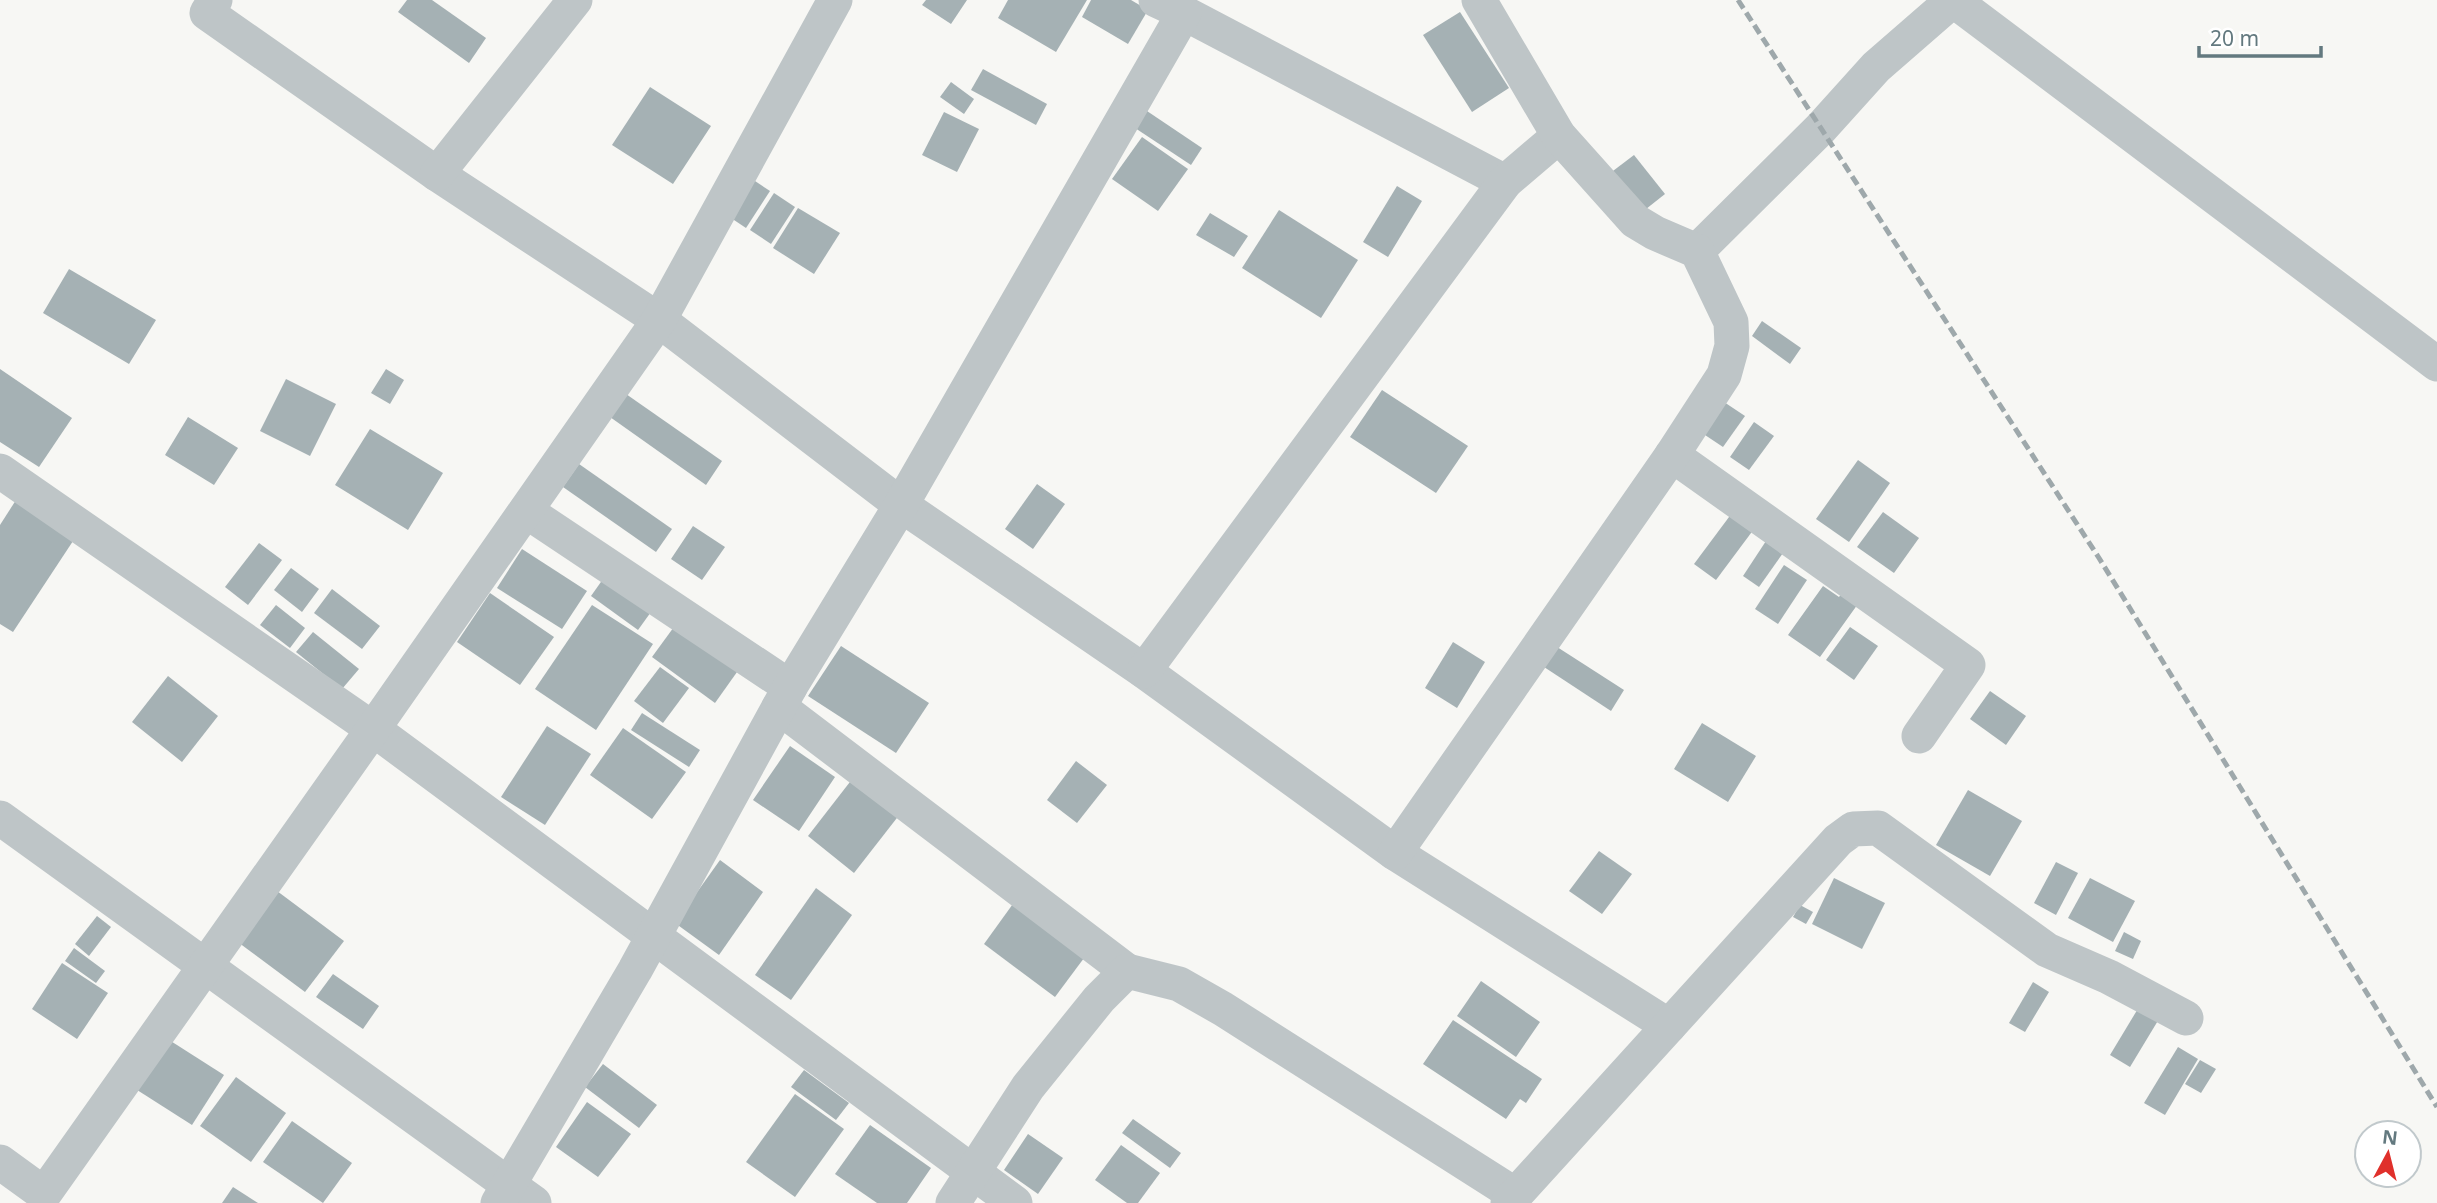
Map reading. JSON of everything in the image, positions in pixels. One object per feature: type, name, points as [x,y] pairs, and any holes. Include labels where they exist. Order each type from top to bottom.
[{"type":"street","points":[[437,174],[575,0]]},
{"type":"street","points":[[0,1162],[50,1199],[207,966],[659,320],[835,0]]},
{"type":"street","points":[[1395,853],[1672,455],[1724,375],[1732,346],[1731,322],[1697,251],[1635,221],[1559,136],[1479,0]]},
{"type":"street","points":[[1697,251],[1821,128],[1876,67],[1953,0],[2437,364]]},
{"type":"street","points":[[203,4],[437,174],[659,320],[901,505],[1144,671],[1395,853],[1669,1026]]},
{"type":"street","points":[[0,818],[207,966],[513,1197],[785,697],[901,505],[1177,6],[1505,182]]},
{"type":"street","points":[[1144,671],[1505,182],[1559,136]]},
{"type":"street","points":[[1672,455],[1968,666],[1919,736]]},
{"type":"street","points":[[0,471],[373,729],[1015,1203]]},
{"type":"street","points":[[526,512],[785,697],[1127,971],[1179,984],[1223,1009],[1511,1199],[1838,840],[1853,830],[1878,828],[2047,950],[2109,976],[2186,1018]]},
{"type":"street","points":[[953,1203],[1028,1087],[1099,999],[1127,971]]},
{"type":"building","points":[[407,0],[432,0],[486,38],[469,63],[398,12]]},
{"type":"building","points":[[926,0],[967,0],[951,24],[922,5]]},
{"type":"building","points":[[1008,0],[1087,0],[1056,52],[998,18]]},
{"type":"building","points":[[1091,0],[1131,0],[1148,10],[1128,44],[1082,17]]},
{"type":"building","points":[[1460,12],[1509,88],[1472,112],[1423,35]]},
{"type":"building","points":[[983,69],[1047,104],[1036,125],[971,90]]},
{"type":"building","points":[[951,82],[974,99],[964,114],[940,97]]},
{"type":"building","points":[[650,87],[711,126],[673,184],[612,145]]},
{"type":"building","points":[[1144,109],[1202,148],[1191,165],[1132,126]]},
{"type":"building","points":[[944,112],[979,129],[957,172],[922,155]]},
{"type":"building","points":[[1142,137],[1188,169],[1158,211],[1112,179]]},
{"type":"building","points":[[1634,155],[1665,194],[1641,213],[1609,174]]},
{"type":"building","points":[[749,177],[770,191],[746,228],[725,214]]},
{"type":"building","points":[[1397,186],[1422,201],[1388,257],[1363,242]]},
{"type":"building","points":[[774,193],[795,207],[771,244],[750,230]]},
{"type":"building","points":[[798,208],[840,233],[814,274],[773,248]]},
{"type":"building","points":[[1279,210],[1358,260],[1321,318],[1242,268]]},
{"type":"building","points":[[1210,213],[1248,236],[1234,257],[1196,235]]},
{"type":"building","points":[[69,269],[156,320],[129,364],[43,313]]},
{"type":"building","points":[[1762,321],[1801,348],[1790,364],[1752,336]]},
{"type":"building","points":[[0,369],[72,418],[39,467],[0,442]]},
{"type":"building","points":[[386,369],[404,380],[390,404],[371,393]]},
{"type":"building","points":[[286,379],[336,404],[310,456],[260,431]]},
{"type":"building","points":[[1382,390],[1468,446],[1436,493],[1350,437]]},
{"type":"building","points":[[626,394],[722,461],[706,485],[610,417]]},
{"type":"building","points":[[1724,402],[1745,416],[1723,447],[1702,433]]},
{"type":"building","points":[[188,417],[238,448],[214,485],[165,455]]},
{"type":"building","points":[[1754,422],[1774,436],[1749,470],[1730,457]]},
{"type":"building","points":[[370,429],[443,473],[408,530],[335,485]]},
{"type":"building","points":[[1858,460],[1890,483],[1849,542],[1816,519]]},
{"type":"building","points":[[579,464],[672,529],[656,552],[563,487]]},
{"type":"building","points":[[1037,484],[1065,504],[1033,549],[1005,529]]},
{"type":"building","points":[[16,500],[75,538],[13,632],[0,624],[0,525]]},
{"type":"building","points":[[1883,512],[1919,538],[1894,573],[1857,547]]},
{"type":"building","points":[[1732,513],[1754,529],[1716,580],[1694,564]]},
{"type":"building","points":[[693,526],[725,547],[702,580],[671,559]]},
{"type":"building","points":[[1766,541],[1783,553],[1759,587],[1743,576]]},
{"type":"building","points":[[259,543],[282,560],[248,605],[225,587]]},
{"type":"building","points":[[522,549],[587,591],[562,629],[497,588]]},
{"type":"building","points":[[1784,565],[1807,580],[1778,624],[1755,609]]},
{"type":"building","points":[[291,568],[319,589],[302,612],[274,590]]},
{"type":"building","points":[[608,572],[656,605],[638,630],[591,596]]},
{"type":"building","points":[[1823,586],[1839,597],[1844,590],[1860,601],[1820,657],[1788,635]]},
{"type":"building","points":[[332,589],[380,626],[362,649],[314,613]]},
{"type":"building","points":[[490,593],[554,637],[520,685],[457,642]]},
{"type":"building","points":[[276,605],[305,628],[290,648],[260,625]]},
{"type":"building","points":[[592,605],[653,644],[596,730],[535,689]]},
{"type":"building","points":[[679,620],[742,665],[715,703],[652,657]]},
{"type":"building","points":[[1850,627],[1878,646],[1854,680],[1826,660]]},
{"type":"building","points":[[313,632],[359,669],[342,689],[296,652]]},
{"type":"building","points":[[1453,642],[1485,662],[1457,708],[1425,688]]},
{"type":"building","points":[[1554,645],[1624,690],[1611,711],[1541,665]]},
{"type":"building","points":[[841,646],[929,703],[896,753],[808,696]]},
{"type":"building","points":[[660,667],[689,688],[663,723],[634,701]]},
{"type":"building","points":[[168,676],[218,716],[182,762],[132,722]]},
{"type":"building","points":[[1990,691],[2026,716],[2006,745],[1970,719]]},
{"type":"building","points":[[642,713],[700,750],[689,767],[631,730]]},
{"type":"building","points":[[1702,723],[1756,756],[1728,802],[1674,769]]},
{"type":"building","points":[[547,726],[591,754],[545,825],[501,797]]},
{"type":"building","points":[[623,728],[686,772],[652,819],[590,775]]},
{"type":"building","points":[[790,746],[835,777],[799,831],[753,800]]},
{"type":"building","points":[[1076,761],[1107,785],[1077,823],[1047,800]]},
{"type":"building","points":[[853,778],[900,814],[854,873],[808,836]]},
{"type":"building","points":[[1968,790],[2022,821],[1990,876],[1936,845]]},
{"type":"building","points":[[1599,851],[1632,874],[1602,914],[1569,891]]},
{"type":"building","points":[[720,860],[763,892],[719,955],[675,923]]},
{"type":"building","points":[[2056,862],[2078,873],[2056,915],[2034,903]]},
{"type":"building","points":[[1834,878],[1885,903],[1862,949],[1812,924]]},
{"type":"building","points":[[2090,878],[2135,901],[2113,942],[2068,918]]},
{"type":"building","points":[[269,885],[344,941],[305,992],[231,937]]},
{"type":"building","points":[[816,888],[852,915],[791,1000],[755,975]]},
{"type":"building","points":[[1015,901],[1087,954],[1055,997],[984,944]]},
{"type":"building","points":[[1800,905],[1813,912],[1806,924],[1793,917]]},
{"type":"building","points":[[97,916],[111,927],[89,956],[75,944]]},
{"type":"building","points":[[2124,932],[2141,941],[2133,959],[2115,951]]},
{"type":"building","points":[[74,948],[105,971],[96,983],[65,961]]},
{"type":"building","points":[[62,963],[108,993],[77,1039],[32,1009]]},
{"type":"building","points":[[333,974],[379,1006],[363,1029],[316,997]]},
{"type":"building","points":[[1481,981],[1540,1022],[1516,1057],[1457,1016]]},
{"type":"building","points":[[2033,982],[2049,992],[2025,1032],[2009,1023]]},
{"type":"building","points":[[2142,1002],[2162,1014],[2130,1067],[2110,1055]]},
{"type":"building","points":[[1453,1020],[1542,1079],[1526,1103],[1520,1099],[1506,1119],[1423,1064]]},
{"type":"building","points":[[166,1038],[224,1075],[192,1125],[134,1088]]},
{"type":"building","points":[[2178,1047],[2198,1059],[2165,1115],[2144,1103]]},
{"type":"building","points":[[2200,1060],[2216,1069],[2201,1093],[2185,1084]]},
{"type":"building","points":[[603,1064],[657,1105],[639,1128],[585,1087]]},
{"type":"building","points":[[804,1070],[849,1103],[836,1120],[791,1087]]},
{"type":"building","points":[[236,1077],[286,1113],[251,1162],[200,1126]]},
{"type":"building","points":[[795,1094],[844,1129],[795,1197],[746,1162]]},
{"type":"building","points":[[587,1102],[631,1134],[598,1177],[556,1147]]},
{"type":"building","points":[[1133,1119],[1181,1153],[1170,1168],[1122,1133]]},
{"type":"building","points":[[292,1121],[352,1163],[323,1203],[263,1162]]},
{"type":"building","points":[[870,1125],[931,1168],[907,1203],[877,1203],[835,1174]]},
{"type":"building","points":[[1028,1134],[1063,1158],[1038,1194],[1004,1170]]},
{"type":"building","points":[[1121,1145],[1160,1173],[1138,1203],[1127,1203],[1095,1180]]},
{"type":"building","points":[[233,1187],[258,1203],[222,1203]]},
{"type":"railway","points":[[1738,0],[2099,558],[2437,1107]]}]
